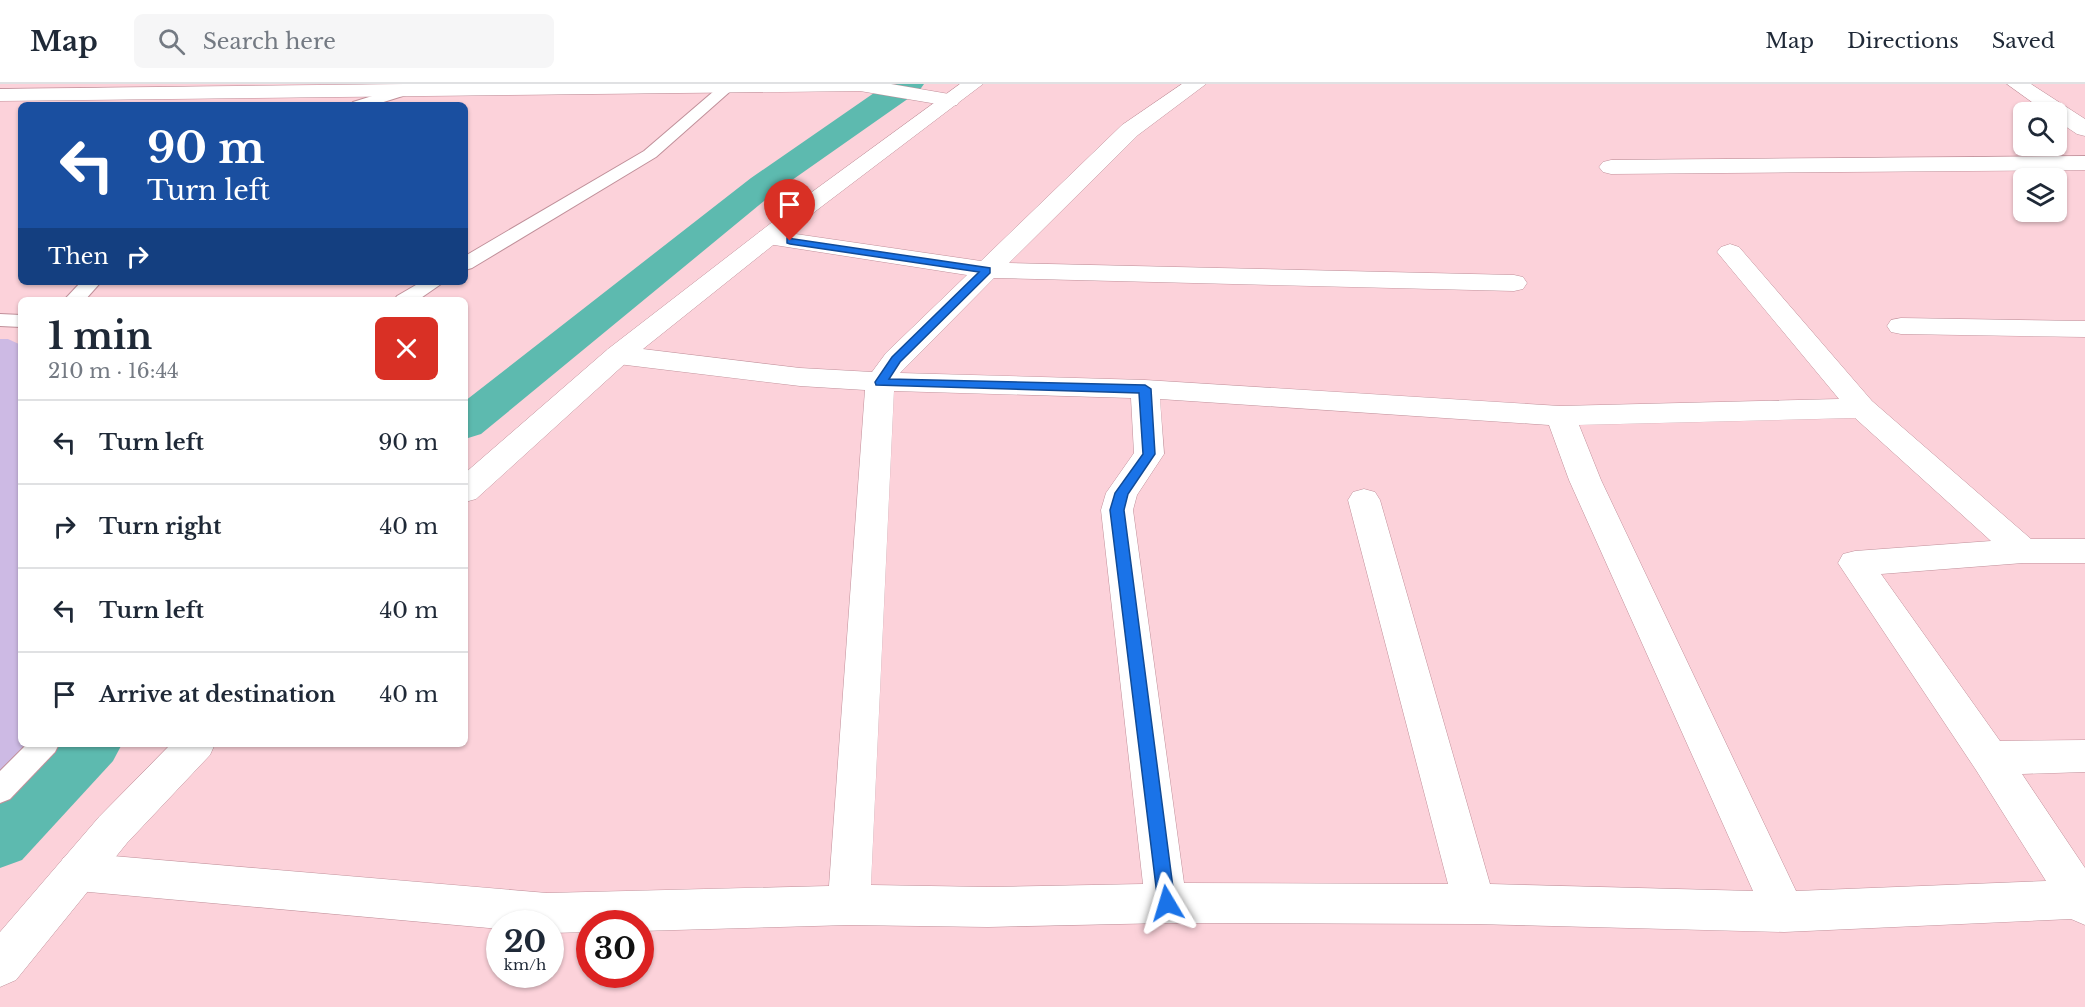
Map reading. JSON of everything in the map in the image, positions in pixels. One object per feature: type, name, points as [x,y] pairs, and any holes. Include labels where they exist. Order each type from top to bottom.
[{"type":"street","points":[[468,488],[618,356],[768,237],[973,84]]},
{"type":"street","points":[[849,905],[880,382],[896,359],[1130,130],[1196,84]]},
{"type":"street","points":[[2017,84],[2085,129]]},
{"type":"street","points":[[0,95],[860,85],[949,100]]},
{"type":"street","points":[[1611,167],[2085,163]]},
{"type":"street","points":[[768,237],[987,270],[1514,283]]},
{"type":"street","points":[[1730,252],[1862,408],[2023,551]]},
{"type":"street","points":[[1902,326],[2085,329]]},
{"type":"street","points":[[618,356],[800,377],[880,382],[1145,389],[1560,416],[1862,408]]},
{"type":"street","points":[[1145,389],[1149,454],[1122,493],[1117,510],[1167,903]]},
{"type":"street","points":[[1560,416],[1585,480],[1784,912]]},
{"type":"street","points":[[1364,500],[1474,904]]},
{"type":"street","points":[[2084,901],[1990,758],[1855,563],[2023,551],[2085,551]]},
{"type":"street","points":[[0,965],[113,830],[193,747]]},
{"type":"street","points":[[1990,758],[2085,756]]},
{"type":"street","points":[[78,872],[547,913],[849,905],[988,907],[1167,903],[1474,904],[1784,912],[2084,901]]},
{"type":"lane","points":[[468,262],[650,154],[726,88]]},
{"type":"lane","points":[[368,102],[401,92]]},
{"type":"lane","points":[[77,297],[89,285]]},
{"type":"lane","points":[[409,297],[430,285]]},
{"type":"lane","points":[[0,320],[18,321]]},
{"type":"lane","points":[[0,790],[42,747]]},
{"type":"shaded area","points":[[0,339],[8,339],[18,344],[18,747],[31,747],[0,779]]},
{"type":"waterway","points":[[468,422],[763,185],[908,84]]},
{"type":"waterway","points":[[0,840],[90,747]]},
{"type":"route","points":[[790,241],[987,270],[896,359],[880,382],[1145,389],[1149,454],[1122,493],[1117,510],[1167,903]]}]
